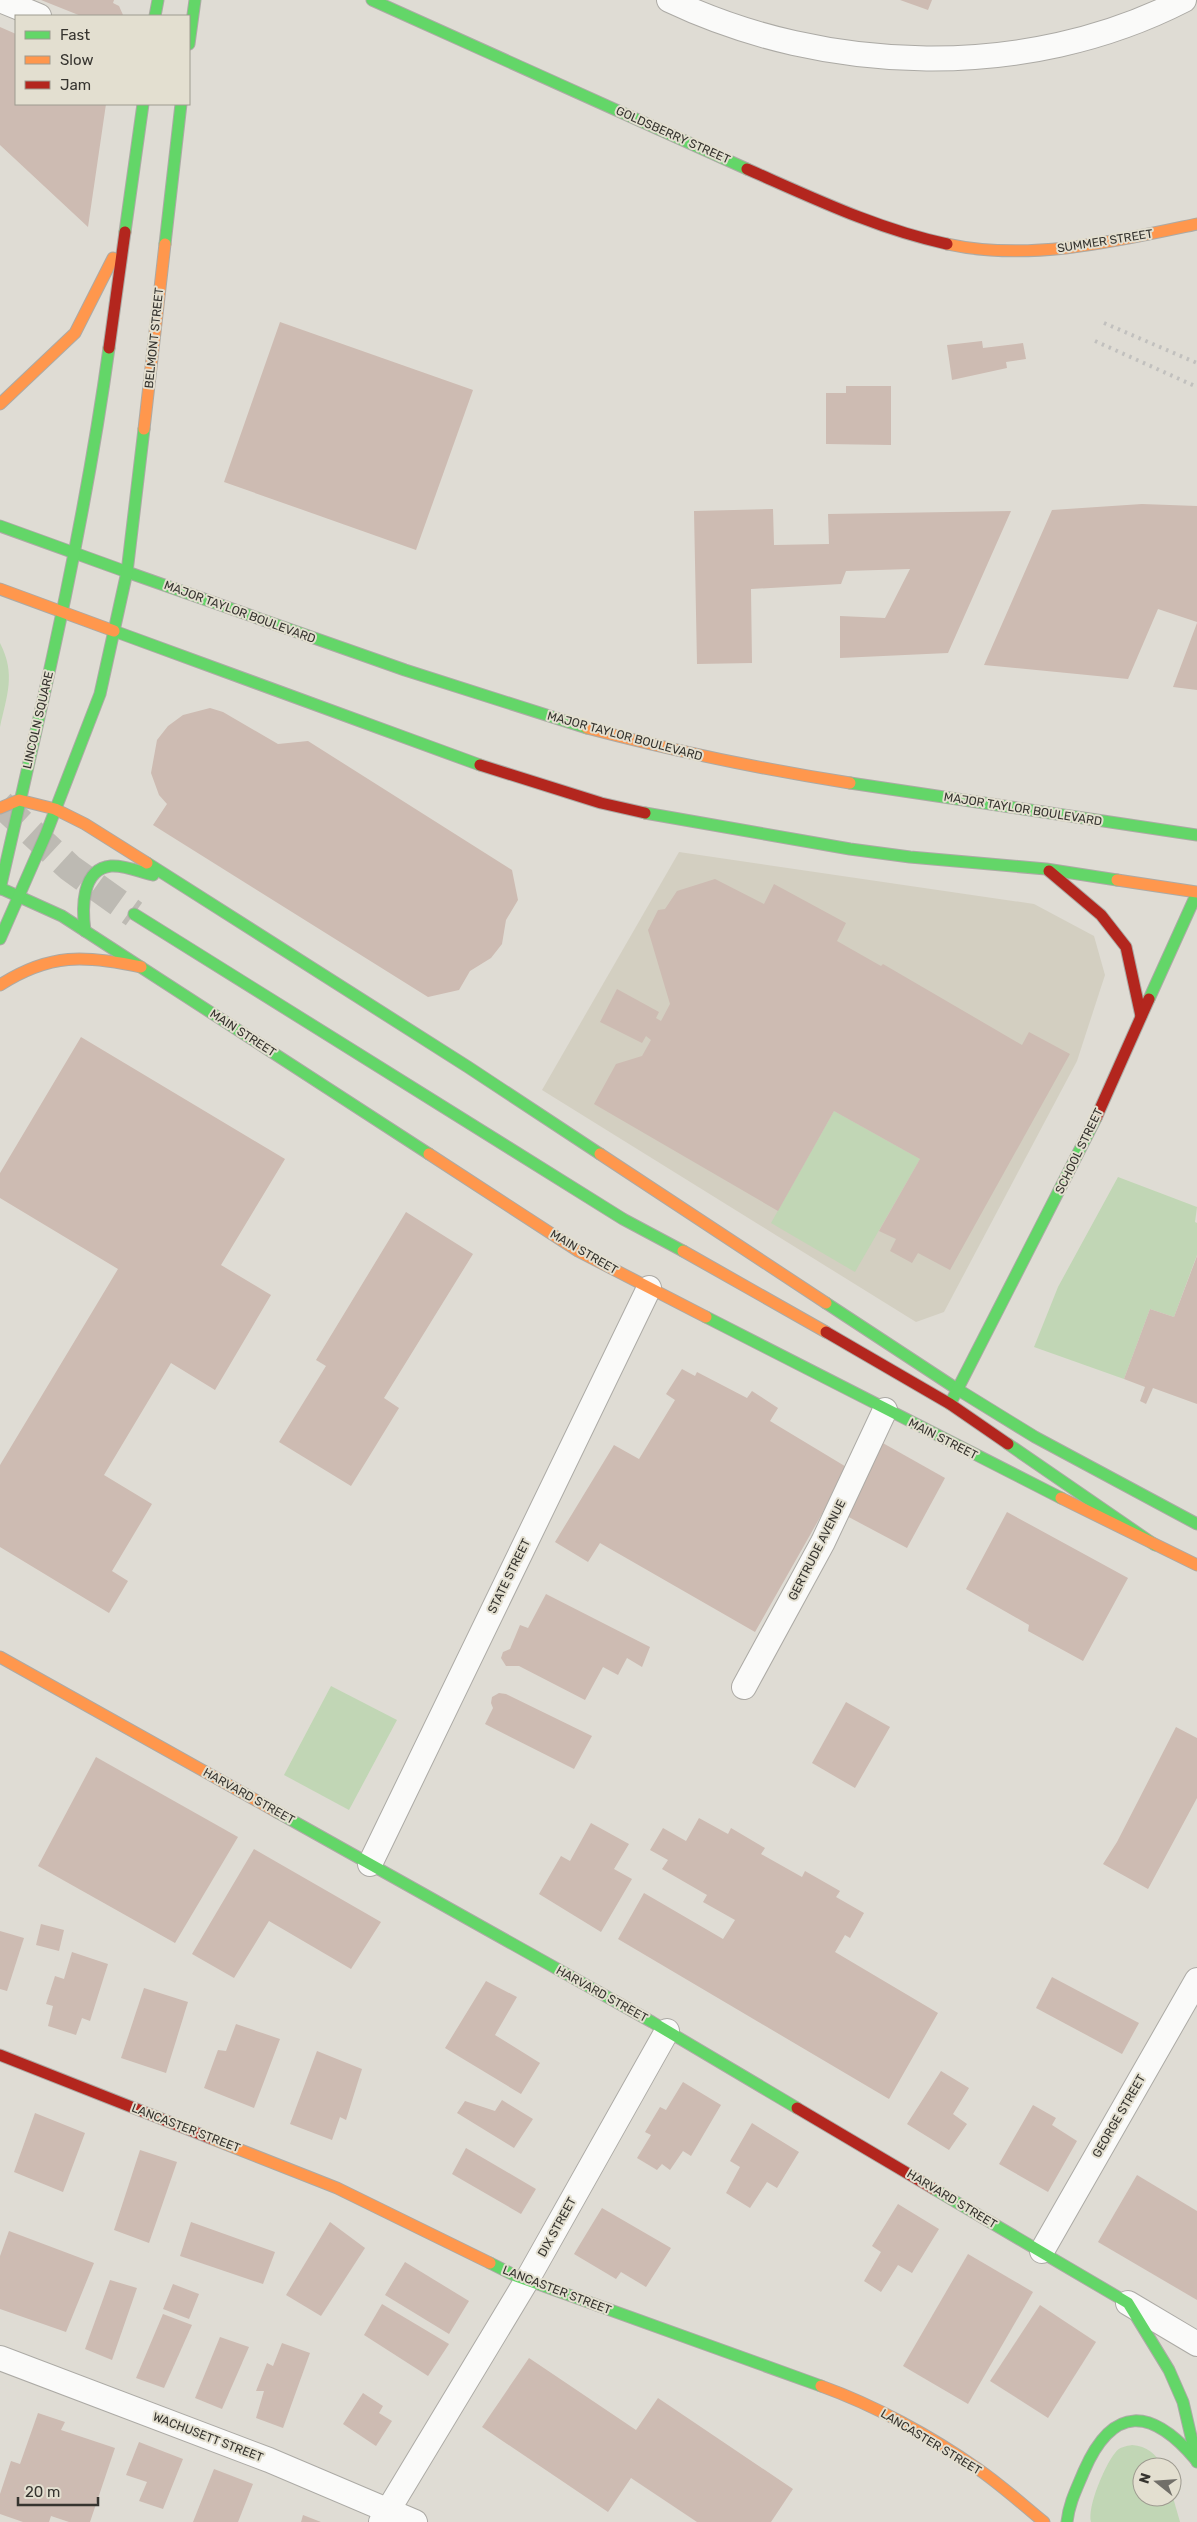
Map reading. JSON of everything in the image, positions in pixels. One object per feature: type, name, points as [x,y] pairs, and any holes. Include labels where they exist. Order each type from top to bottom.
[{"type":"main road","points":[[155,15],[158,0]]},
{"type":"main road","points":[[190,37],[195,0]]},
{"type":"main road","name":"GOLDSBERRY STREET","points":[[372,0],[678,138],[872,222],[931,241],[982,249]]},
{"type":"main road","points":[[74,552],[97,434],[143,105]]},
{"type":"main road","name":"BELMONT STREET","points":[[127,572],[181,105]]},
{"type":"main road","name":"SUMMER STREET","points":[[982,249],[1070,248],[1197,224]]},
{"type":"main road","points":[[0,404],[74,333],[89,308],[124,234]]},
{"type":"main road","name":"MAJOR TAYLOR BOULEVARD","points":[[0,526],[405,670],[558,720],[648,744],[786,773],[1197,835]]},
{"type":"main road","name":"LINCOLN SQUARE","points":[[0,888],[37,729],[74,552]]},
{"type":"main road","points":[[0,940],[56,809],[100,694],[127,572]]},
{"type":"main road","points":[[0,589],[417,743],[526,781],[601,803],[669,818],[850,849],[910,857],[1046,869],[1197,892]]},
{"type":"main road","points":[[0,808],[19,800],[56,809],[85,824],[482,1077],[957,1389],[1036,1437],[1197,1524]]},
{"type":"main road","points":[[85,931],[82,909],[84,893],[94,876],[108,867],[120,867],[169,879]]},
{"type":"main road","points":[[1046,869],[1105,916],[1126,947],[1141,1016]]},
{"type":"main road","name":"MAIN STREET","points":[[0,888],[20,895],[62,916],[578,1251],[885,1410],[1197,1565]]},
{"type":"main road","name":"SCHOOL STREET","points":[[950,1404],[1085,1142],[1197,892]]},
{"type":"main road","points":[[134,914],[623,1219],[729,1276],[950,1404],[1155,1545]]},
{"type":"main road","points":[[0,985],[14,975],[38,964],[72,957],[100,958],[141,967]]},
{"type":"main road","name":"HARVARD STREET","points":[[0,1657],[667,2031],[1128,2303]]},
{"type":"main road","name":"LANCASTER STREET","points":[[0,2055],[337,2188],[527,2280],[854,2398],[938,2444],[978,2469],[1044,2522]]},
{"type":"main road","points":[[1128,2303],[1169,2370],[1183,2402],[1197,2462]]},
{"type":"main road","points":[[1067,2522],[1070,2504],[1094,2448],[1112,2428],[1137,2422],[1155,2426],[1175,2437],[1197,2462]]},
{"type":"street","points":[[0,0],[37,15]]},
{"type":"street","points":[[670,0],[698,14],[805,47],[858,54],[931,58],[1010,52],[1059,44],[1109,30],[1184,0]]},
{"type":"street","name":"STATE STREET","points":[[370,1864],[649,1288]]},
{"type":"street","name":"GERTRUDE AVENUE","points":[[744,1687],[823,1542],[885,1410]]},
{"type":"street","name":"GEORGE STREET","points":[[1042,2251],[1197,1980]]},
{"type":"street","name":"DIX STREET","points":[[384,2516],[527,2280],[667,2031]]},
{"type":"street","name":"HARVARD STREET","points":[[1128,2303],[1197,2344]]},
{"type":"street","name":"WACHUSETT STREET","points":[[0,2358],[269,2460],[384,2516],[415,2522]]},
{"type":"shaded area","points":[[679,852],[1034,904],[1094,936],[1105,975],[1077,1061],[944,1312],[916,1322],[542,1090]]},
{"type":"green space","points":[[0,643],[8,665],[9,685],[0,727]]},
{"type":"green space","points":[[834,1111],[920,1159],[855,1272],[771,1223]]},
{"type":"green space","points":[[1118,1177],[1197,1207],[1195,1222],[1197,1223],[1197,1255],[1174,1317],[1150,1309],[1124,1379],[1034,1347],[1058,1287]]},
{"type":"green space","points":[[331,1686],[397,1720],[349,1810],[284,1775]]},
{"type":"green space","points":[[1132,2445],[1142,2447],[1156,2457],[1132,2457],[1132,2507],[1176,2507],[1180,2522],[1091,2522],[1090,2515],[1094,2497],[1106,2467],[1118,2449]]},
{"type":"building","points":[[41,0],[114,0],[113,3],[119,6],[123,15],[78,15]]},
{"type":"building","points":[[900,0],[932,0],[928,10]]},
{"type":"building","points":[[0,27],[15,34],[15,105],[106,105],[88,227],[0,145]]},
{"type":"building","points":[[280,322],[473,390],[416,550],[224,482]]},
{"type":"building","points":[[982,341],[983,348],[1023,343],[1026,359],[1006,362],[1007,368],[952,380],[947,345]]},
{"type":"building","points":[[846,386],[891,386],[891,445],[826,444],[826,393],[846,393]]},
{"type":"building","points":[[1142,504],[1197,506],[1197,622],[1158,609],[1128,679],[984,665],[1052,510]]},
{"type":"building","points":[[773,509],[774,545],[829,544],[828,514],[1011,511],[948,653],[840,658],[840,616],[885,618],[910,569],[846,571],[841,584],[751,589],[752,663],[697,664],[694,511]]},
{"type":"building","points":[[1197,623],[1197,690],[1173,687]]},
{"type":"building","points":[[210,708],[223,712],[278,744],[308,741],[512,870],[518,900],[506,920],[502,944],[491,958],[470,971],[459,990],[428,997],[153,825],[167,804],[159,795],[151,773],[157,740],[168,726],[183,715]]},
{"type":"building","points":[[715,879],[764,904],[774,884],[846,923],[837,941],[881,966],[883,964],[1022,1045],[1029,1032],[1070,1054],[950,1270],[918,1253],[912,1263],[890,1251],[896,1239],[879,1231],[920,1159],[834,1111],[778,1211],[594,1104],[616,1064],[642,1056],[651,1040],[646,1036],[642,1043],[600,1022],[617,989],[659,1012],[656,1018],[661,1021],[670,1004],[648,930],[658,910],[665,909],[677,891]]},
{"type":"building","points":[[81,1037],[285,1159],[221,1265],[271,1295],[215,1390],[171,1363],[104,1475],[152,1504],[112,1571],[128,1581],[109,1613],[0,1547],[0,1465],[118,1269],[0,1198],[0,1173]]},
{"type":"building","points":[[406,1212],[473,1254],[384,1398],[399,1408],[351,1486],[279,1442],[326,1366],[316,1360]]},
{"type":"building","points":[[1197,1256],[1197,1404],[1153,1388],[1146,1404],[1140,1401],[1145,1387],[1124,1379],[1150,1309],[1174,1317]]},
{"type":"building","points":[[682,1369],[695,1376],[697,1372],[747,1398],[752,1391],[778,1408],[770,1421],[848,1468],[755,1632],[600,1543],[588,1562],[555,1542],[614,1445],[639,1459],[675,1400],[666,1394]]},
{"type":"building","points":[[881,1442],[945,1478],[907,1548],[843,1514]]},
{"type":"building","points":[[1007,1512],[1128,1578],[1083,1661],[1028,1631],[1029,1625],[966,1589]]},
{"type":"building","points":[[546,1594],[650,1647],[642,1667],[627,1658],[618,1675],[603,1667],[585,1700],[519,1666],[506,1666],[501,1658],[503,1652],[510,1649],[520,1625],[528,1628]]},
{"type":"building","points":[[499,1693],[506,1694],[592,1736],[574,1769],[485,1724],[493,1708],[491,1703],[492,1697]]},
{"type":"building","points":[[846,1702],[890,1727],[855,1788],[812,1763]]},
{"type":"building","points":[[1176,1727],[1197,1738],[1197,1798],[1148,1889],[1103,1864],[1117,1842]]},
{"type":"building","points":[[96,1757],[238,1837],[175,1943],[38,1866]]},
{"type":"building","points":[[699,1818],[728,1834],[731,1828],[765,1848],[761,1854],[802,1877],[805,1871],[840,1891],[836,1897],[864,1913],[850,1938],[845,1935],[835,1952],[938,2013],[889,2099],[618,1939],[644,1893],[723,1939],[735,1920],[703,1902],[707,1895],[662,1869],[668,1860],[650,1850],[663,1828],[686,1841]]},
{"type":"building","points":[[591,1823],[629,1844],[614,1869],[632,1879],[601,1932],[539,1894],[561,1856],[570,1861]]},
{"type":"building","points":[[254,1849],[381,1922],[351,1969],[269,1921],[234,1978],[192,1954]]},
{"type":"building","points":[[41,1924],[64,1930],[59,1951],[36,1945]]},
{"type":"building","points":[[0,1931],[24,1938],[7,1991],[0,1989]]},
{"type":"building","points":[[72,1952],[108,1964],[90,2021],[82,2018],[76,2035],[48,2026],[53,2006],[46,2004],[55,1976],[64,1979]]},
{"type":"building","points":[[1052,1977],[1139,2023],[1122,2054],[1036,2008]]},
{"type":"building","points":[[486,1981],[517,1997],[495,2035],[540,2063],[521,2094],[445,2048]]},
{"type":"building","points":[[144,1988],[188,2002],[166,2073],[121,2058]]},
{"type":"building","points":[[236,2024],[280,2039],[254,2108],[204,2088],[218,2050],[226,2051]]},
{"type":"building","points":[[317,2051],[362,2069],[346,2120],[340,2117],[332,2140],[290,2124]]},
{"type":"building","points":[[941,2071],[969,2088],[953,2114],[967,2124],[949,2150],[907,2124]]},
{"type":"building","points":[[683,2082],[721,2105],[691,2156],[683,2151],[670,2170],[662,2164],[657,2170],[637,2158],[651,2135],[645,2132],[660,2107],[666,2110]]},
{"type":"building","points":[[502,2100],[533,2119],[514,2148],[457,2113],[465,2101],[495,2111]]},
{"type":"building","points":[[1033,2105],[1056,2118],[1052,2125],[1077,2141],[1048,2192],[999,2164]]},
{"type":"building","points":[[35,2113],[85,2133],[63,2192],[14,2172]]},
{"type":"building","points":[[752,2123],[799,2152],[777,2188],[767,2182],[750,2208],[726,2193],[740,2167],[730,2161]]},
{"type":"building","points":[[466,2148],[536,2189],[521,2214],[452,2174]]},
{"type":"building","points":[[140,2150],[177,2162],[149,2243],[114,2230]]},
{"type":"building","points":[[1137,2175],[1197,2211],[1197,2300],[1098,2242]]},
{"type":"building","points":[[898,2204],[939,2229],[912,2273],[898,2265],[881,2292],[864,2281],[881,2252],[872,2246]]},
{"type":"building","points":[[602,2208],[671,2248],[646,2287],[621,2272],[616,2279],[574,2254]]},
{"type":"building","points":[[191,2222],[275,2252],[263,2284],[180,2256]]},
{"type":"building","points":[[330,2222],[365,2248],[321,2316],[286,2295]]},
{"type":"building","points":[[9,2231],[94,2263],[66,2332],[0,2309],[0,2256]]},
{"type":"building","points":[[968,2254],[1033,2292],[968,2404],[903,2366]]},
{"type":"building","points":[[405,2262],[469,2301],[449,2334],[385,2295]]},
{"type":"building","points":[[110,2280],[137,2288],[112,2360],[85,2349]]},
{"type":"building","points":[[173,2284],[199,2294],[189,2319],[163,2309]]},
{"type":"building","points":[[382,2304],[449,2344],[428,2376],[364,2335]]},
{"type":"building","points":[[1040,2305],[1096,2342],[1048,2418],[990,2381]]},
{"type":"building","points":[[163,2314],[192,2325],[164,2388],[136,2378]]},
{"type":"building","points":[[220,2337],[249,2347],[222,2409],[195,2398]]},
{"type":"building","points":[[282,2343],[310,2353],[283,2428],[256,2418],[264,2391],[256,2391],[267,2363],[273,2366]]},
{"type":"building","points":[[529,2358],[636,2430],[658,2398],[793,2489],[771,2522],[697,2522],[631,2478],[608,2512],[482,2427]]},
{"type":"building","points":[[363,2393],[383,2406],[379,2413],[392,2421],[376,2446],[343,2424]]},
{"type":"building","points":[[38,2413],[65,2422],[61,2430],[115,2448],[90,2522],[69,2522],[51,2516],[49,2522],[23,2522],[0,2514],[0,2494],[11,2461],[20,2464]]},
{"type":"building","points":[[139,2442],[183,2459],[163,2509],[139,2501],[147,2482],[126,2475]]},
{"type":"building","points":[[214,2469],[253,2484],[238,2522],[193,2522]]},
{"type":"building","points":[[303,2515],[321,2522],[301,2522]]},
{"type":"tunnel","points":[[1,804],[70,868],[134,914]]},
{"type":"railway","points":[[1104,323],[1197,363]]},
{"type":"railway","points":[[1095,341],[1197,387]]},
{"type":"traffic: fast","points":[[155,15],[158,0]]},
{"type":"traffic: fast","points":[[190,37],[195,0]]},
{"type":"traffic: fast","points":[[372,0],[747,169]]},
{"type":"traffic: fast","points":[[125,232],[143,105]]},
{"type":"traffic: fast","points":[[165,244],[181,105]]},
{"type":"traffic: fast","points":[[0,889],[46,687],[74,552],[99,416],[109,348]]},
{"type":"traffic: fast","points":[[0,939],[46,834],[100,694],[127,572],[144,429]]},
{"type":"traffic: fast","points":[[0,526],[127,572]]},
{"type":"traffic: fast","points":[[127,572],[405,670],[587,728]]},
{"type":"traffic: fast","points":[[114,631],[480,765]]},
{"type":"traffic: fast","points":[[850,783],[1197,835]]},
{"type":"traffic: fast","points":[[645,813],[850,849],[910,857],[1046,869],[1117,880]]},
{"type":"traffic: fast","points":[[147,863],[468,1067],[600,1154]]},
{"type":"traffic: fast","points":[[85,931],[84,902],[89,882],[94,874],[101,869],[116,866],[153,875]]},
{"type":"traffic: fast","points":[[0,888],[62,916],[429,1154]]},
{"type":"traffic: fast","points":[[1149,999],[1197,893]]},
{"type":"traffic: fast","points":[[134,914],[623,1219],[683,1251]]},
{"type":"traffic: fast","points":[[950,1404],[1096,1118]]},
{"type":"traffic: fast","points":[[826,1303],[957,1389],[1035,1437],[1197,1524]]},
{"type":"traffic: fast","points":[[706,1317],[1061,1498]]},
{"type":"traffic: fast","points":[[1008,1444],[1155,1545]]},
{"type":"traffic: fast","points":[[277,1812],[652,2022],[797,2108]]},
{"type":"traffic: fast","points":[[934,2189],[1128,2303],[1169,2370],[1183,2402],[1197,2462]]},
{"type":"traffic: fast","points":[[490,2263],[516,2276],[821,2386]]},
{"type":"traffic: fast","points":[[1067,2522],[1074,2496],[1095,2449],[1108,2434],[1121,2424],[1134,2421],[1149,2423],[1164,2430],[1196,2460]]},
{"type":"traffic: slow","points":[[947,244],[1009,251],[1041,250],[1104,243],[1197,224]]},
{"type":"traffic: slow","points":[[144,429],[165,244]]},
{"type":"traffic: slow","points":[[0,404],[75,333],[113,258]]},
{"type":"traffic: slow","points":[[0,589],[114,631]]},
{"type":"traffic: slow","points":[[587,728],[718,759],[850,783]]},
{"type":"traffic: slow","points":[[0,808],[19,800],[55,809],[85,824],[147,863]]},
{"type":"traffic: slow","points":[[1117,880],[1197,892]]},
{"type":"traffic: slow","points":[[0,985],[35,967],[52,962],[85,959],[141,967]]},
{"type":"traffic: slow","points":[[429,1154],[578,1251],[706,1317]]},
{"type":"traffic: slow","points":[[600,1154],[826,1303]]},
{"type":"traffic: slow","points":[[683,1251],[826,1332]]},
{"type":"traffic: slow","points":[[1061,1498],[1197,1565]]},
{"type":"traffic: slow","points":[[0,1657],[277,1812]]},
{"type":"traffic: slow","points":[[210,2138],[337,2188],[490,2263]]},
{"type":"traffic: slow","points":[[821,2386],[882,2412],[941,2445],[987,2475],[1044,2522]]},
{"type":"traffic: jam","points":[[747,169],[821,202],[870,221],[921,238],[947,244]]},
{"type":"traffic: jam","points":[[109,348],[125,232]]},
{"type":"traffic: jam","points":[[480,765],[601,803],[645,813]]},
{"type":"traffic: jam","points":[[1049,871],[1101,915],[1126,947],[1141,1016]]},
{"type":"traffic: jam","points":[[1096,1118],[1149,999]]},
{"type":"traffic: jam","points":[[826,1332],[950,1404],[1008,1444]]},
{"type":"traffic: jam","points":[[0,2055],[210,2138]]},
{"type":"traffic: jam","points":[[797,2108],[934,2189]]}]
